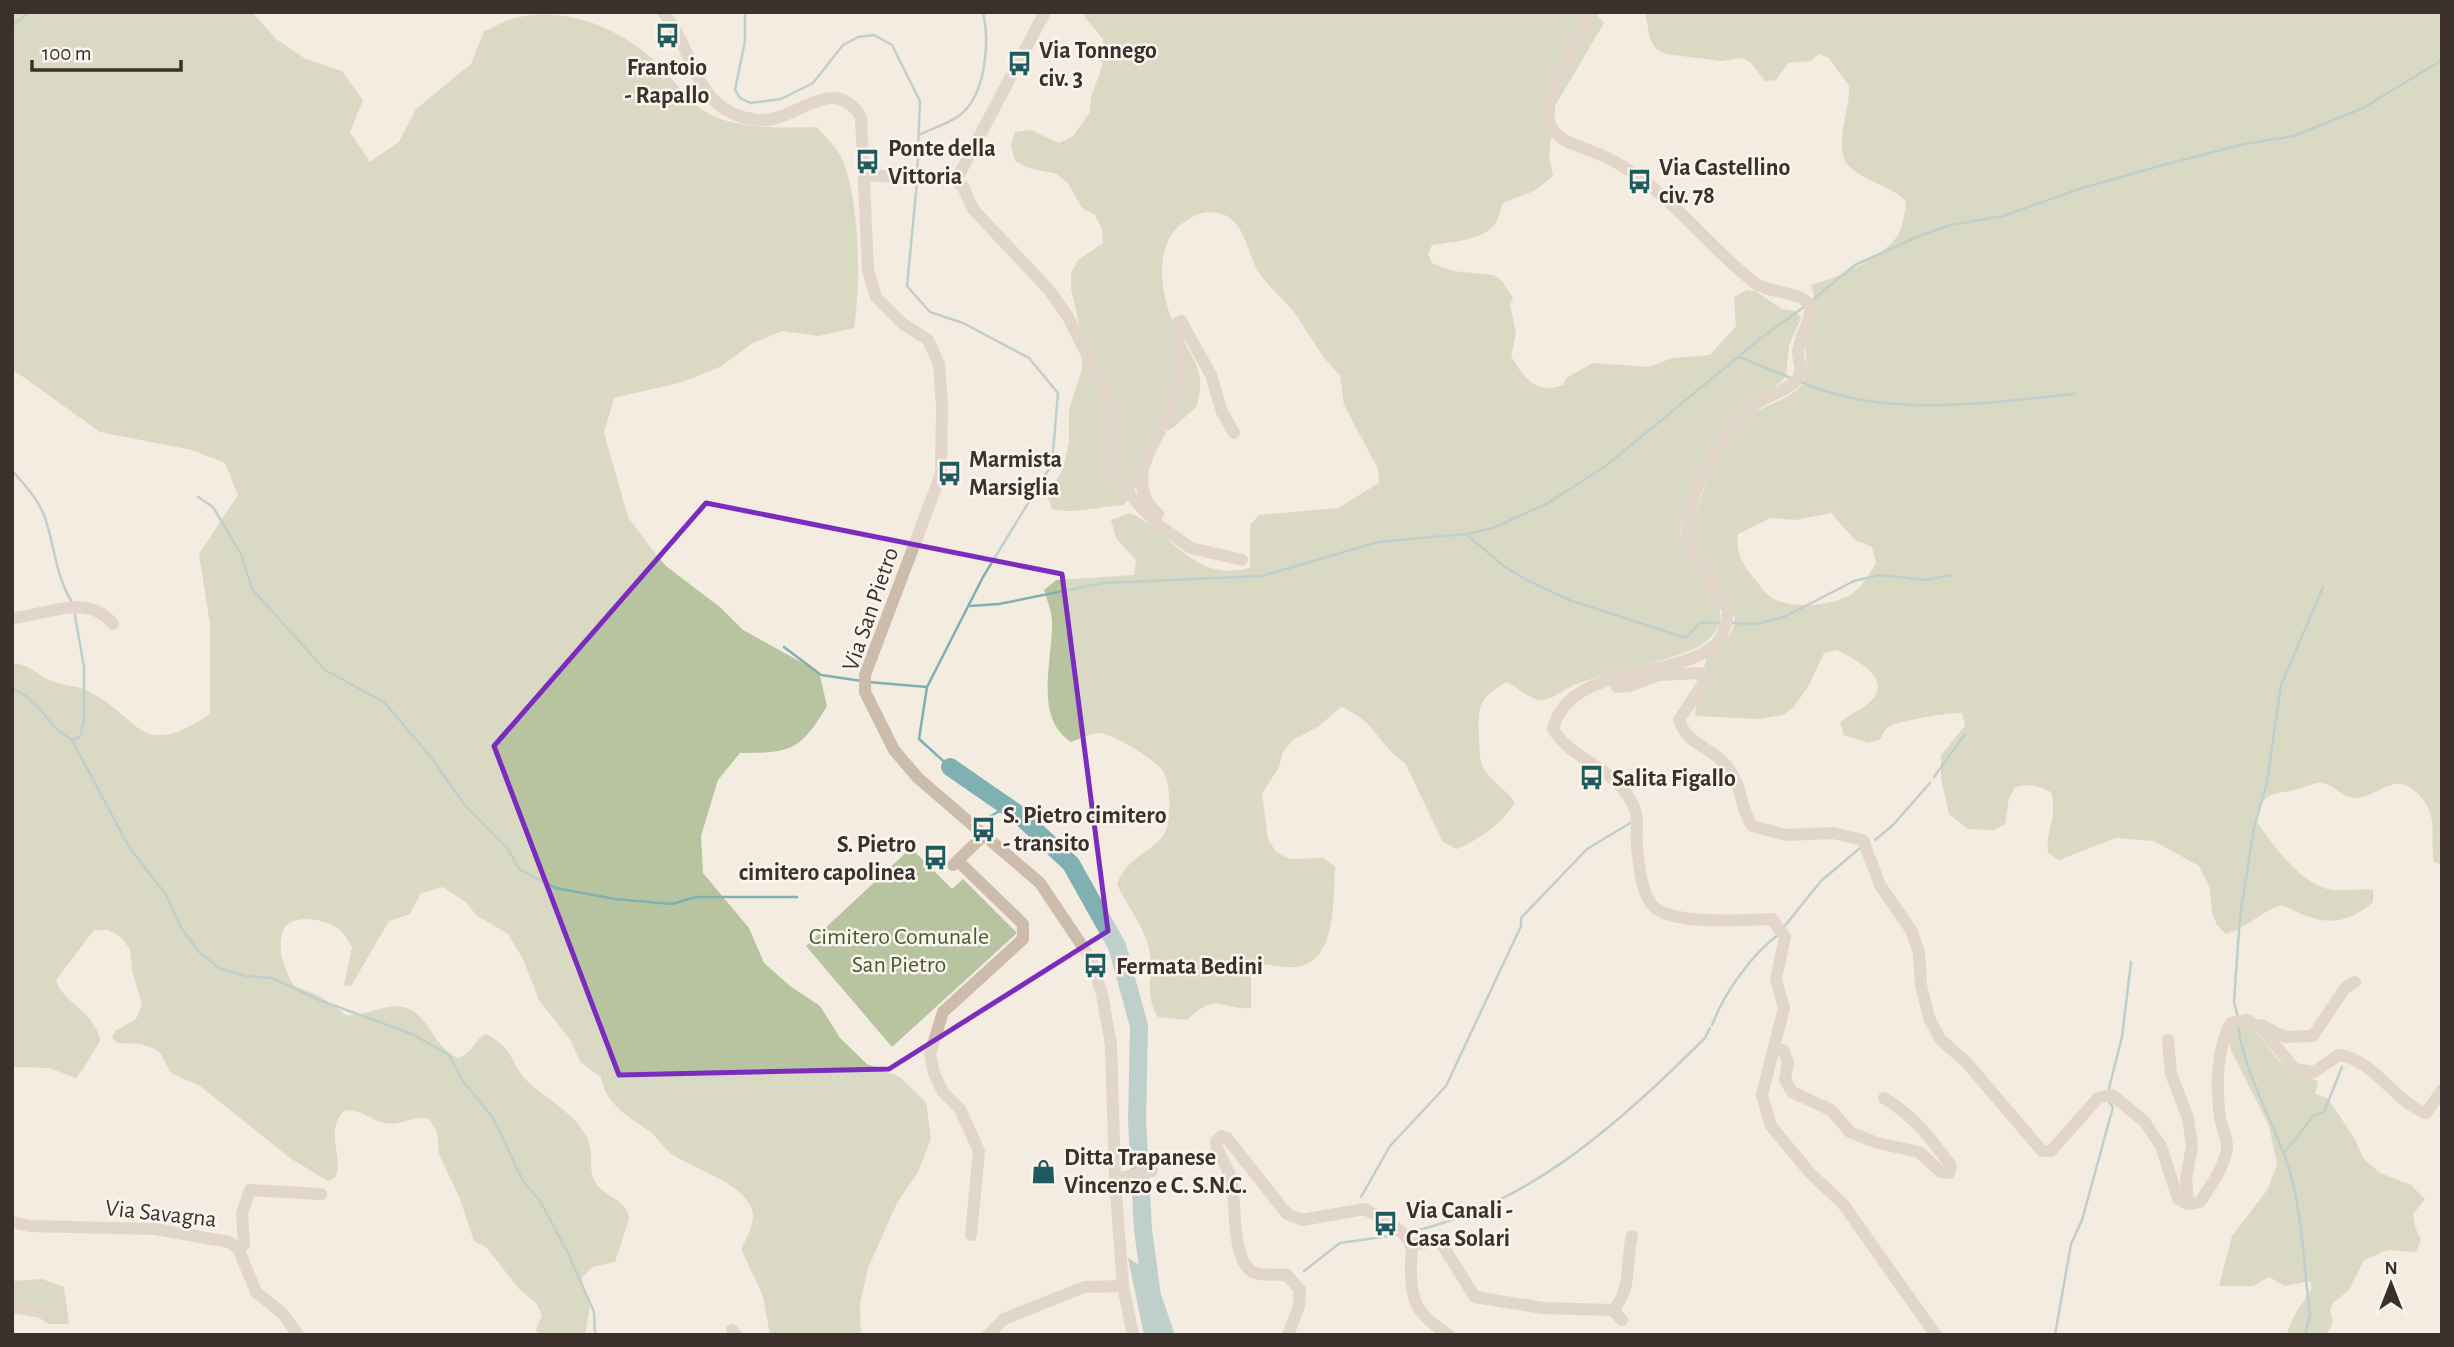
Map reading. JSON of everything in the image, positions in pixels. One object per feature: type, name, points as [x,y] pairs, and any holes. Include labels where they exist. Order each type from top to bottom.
[{"type":"street","name":"Via San Pietro","points":[[663,12],[674,25],[710,99],[722,108],[751,118],[769,120],[827,98],[842,98],[852,104],[863,123],[868,270],[876,297],[902,323],[928,340],[940,364],[942,406],[941,474],[865,675],[865,692],[894,750],[918,778],[1040,883],[1080,940],[1094,966],[1111,1045],[1115,1179],[1123,1286],[1133,1335]]},
{"type":"street","points":[[953,179],[965,163],[1045,12]]},
{"type":"street","points":[[1592,12],[1550,101],[1548,118],[1552,130],[1560,138],[1602,155],[1647,181],[1758,286],[1804,298],[1811,308],[1798,352],[1801,369],[1799,377],[1792,385],[1756,404],[1736,423],[1711,458],[1690,509],[1686,534],[1690,552],[1728,611],[1725,631],[1711,648],[1588,688],[1568,699],[1556,715],[1553,729],[1561,743],[1604,772],[1625,791],[1639,812],[1637,846],[1645,889],[1654,907],[1670,915],[1728,920],[1772,919],[1785,937],[1776,979],[1784,1008],[1762,1095],[1771,1126],[1810,1173],[1843,1204],[1936,1335]]},
{"type":"street","points":[[865,175],[953,179],[963,187],[973,209],[1050,291],[1068,317],[1111,403],[1111,467],[1116,480],[1157,524],[1191,548],[1242,560]]},
{"type":"street","points":[[1157,524],[1158,514],[1144,495],[1143,467],[1147,451],[1173,409],[1179,386],[1176,340],[1177,323],[1181,321],[1211,375],[1222,411],[1234,433]]},
{"type":"street","points":[[12,618],[79,605],[105,614],[113,624]]},
{"type":"street","points":[[1614,680],[1617,687],[1630,686],[1658,675],[1700,673],[1704,682],[1679,720],[1683,733],[1723,762],[1732,773],[1740,784],[1746,815],[1752,825],[1786,835],[1833,833],[1863,840],[1880,885],[1911,930],[1919,952],[1921,985],[1929,1018],[1940,1039],[1967,1063],[2042,1150],[2052,1150],[2098,1098],[2112,1095],[2144,1121],[2161,1146],[2178,1199],[2188,1204],[2200,1202],[2221,1170],[2227,1146],[2220,1117],[2219,1072],[2222,1038],[2231,1023],[2248,1020],[2285,1037],[2313,1036],[2345,988],[2355,982]]},
{"type":"street","points":[[971,1235],[979,1150],[960,1110],[939,1082],[930,1054],[943,1012],[1023,939],[1023,924],[955,863],[983,836]]},
{"type":"street","points":[[2254,1024],[2295,1069],[2314,1072],[2339,1055],[2352,1057],[2382,1078],[2416,1109],[2426,1112],[2442,1090]]},
{"type":"street","points":[[2168,1040],[2171,1074],[2188,1118],[2192,1146],[2186,1179],[2188,1204]]},
{"type":"street","points":[[1775,1050],[1783,1050],[1788,1062],[1785,1080],[1792,1092],[1831,1110],[1850,1132],[1877,1143],[1919,1152],[1941,1172],[1949,1173],[1951,1166],[1926,1131],[1907,1112],[1884,1098]]},
{"type":"street","points":[[1289,1335],[1299,1306],[1300,1290],[1287,1275],[1255,1273],[1245,1266],[1238,1247],[1233,1184],[1228,1167],[1217,1149],[1216,1142],[1221,1136],[1227,1138],[1287,1214],[1302,1220],[1365,1209],[1405,1234],[1412,1245],[1411,1282],[1415,1304],[1427,1321],[1449,1335]]},
{"type":"street","points":[[1115,1179],[1148,1172]]},
{"type":"street","points":[[238,1248],[244,1245],[242,1213],[250,1190],[321,1194]]},
{"type":"street","name":"Via Savagna","points":[[12,1222],[29,1226],[155,1229],[229,1242],[238,1248],[256,1292],[283,1314],[298,1335]]},
{"type":"street","points":[[1412,1245],[1439,1240],[1475,1297],[1543,1308],[1617,1315],[1628,1284],[1632,1236]]},
{"type":"street","points":[[988,1335],[1004,1319],[1074,1290],[1084,1287],[1123,1286]]},
{"type":"street","points":[[12,1307],[43,1312]]},
{"type":"highlighted area","points":[[706,503],[1062,574],[1108,931],[889,1069],[619,1075],[494,746]]},
{"type":"green space","points":[[12,12],[252,12],[276,39],[306,59],[342,71],[363,100],[350,132],[370,162],[399,142],[416,109],[471,64],[484,31],[519,17],[573,17],[607,29],[639,48],[659,65],[694,104],[713,116],[757,126],[817,127],[839,153],[852,194],[855,217],[858,289],[854,328],[818,336],[782,331],[751,344],[722,366],[682,382],[614,398],[604,433],[628,517],[666,566],[721,608],[743,630],[819,672],[827,706],[801,741],[783,750],[740,753],[718,780],[701,836],[703,873],[749,928],[764,963],[790,986],[820,1006],[840,1038],[867,1064],[900,1077],[926,1102],[931,1139],[918,1172],[897,1203],[868,1268],[860,1304],[861,1335],[770,1335],[763,1296],[741,1249],[752,1223],[753,1214],[749,1203],[729,1185],[677,1158],[652,1133],[619,1109],[607,1095],[601,1077],[580,1062],[571,1041],[539,1000],[523,959],[508,934],[476,915],[467,903],[443,887],[421,893],[410,914],[389,921],[351,986],[344,985],[352,947],[341,931],[326,922],[300,919],[287,925],[280,945],[284,966],[293,985],[321,997],[346,1015],[395,1007],[411,1010],[424,1021],[441,1045],[458,1058],[486,1034],[502,1045],[528,1082],[579,1125],[589,1143],[594,1180],[601,1189],[621,1203],[629,1219],[615,1262],[592,1267],[582,1278],[581,1285],[590,1306],[585,1335],[540,1335],[536,1330],[542,1315],[536,1303],[519,1289],[487,1248],[474,1241],[460,1199],[439,1154],[437,1132],[429,1119],[417,1118],[386,1123],[355,1111],[344,1111],[335,1128],[338,1160],[335,1178],[328,1181],[290,1158],[200,1086],[171,1073],[161,1054],[155,1049],[141,1044],[118,1043],[112,1038],[115,1031],[136,1019],[142,1005],[132,970],[130,949],[121,937],[108,930],[94,930],[56,980],[64,994],[92,1022],[100,1040],[81,1071],[76,1078],[49,1068],[12,1067],[12,663],[28,667],[51,681],[88,691],[143,731],[155,735],[186,728],[210,714],[210,624],[199,554],[238,495],[225,463],[192,450],[100,432],[12,369]]},
{"type":"green space","points":[[1086,12],[1594,12],[1604,23],[1555,106],[1549,155],[1553,176],[1534,191],[1503,203],[1495,224],[1482,234],[1466,240],[1432,245],[1428,254],[1432,263],[1452,271],[1494,275],[1502,281],[1513,298],[1510,305],[1516,333],[1511,356],[1526,377],[1545,388],[1563,385],[1566,378],[1593,363],[1649,367],[1672,358],[1710,355],[1736,326],[1734,297],[1747,290],[1755,291],[1782,309],[1796,311],[1801,318],[1789,346],[1786,376],[1739,414],[1724,430],[1693,482],[1684,510],[1681,539],[1686,553],[1718,604],[1720,616],[1711,637],[1690,651],[1587,680],[1543,700],[1538,700],[1506,682],[1496,688],[1484,700],[1479,713],[1481,761],[1486,772],[1515,803],[1489,830],[1457,849],[1443,842],[1405,763],[1353,713],[1341,707],[1319,726],[1293,740],[1283,752],[1279,767],[1262,794],[1268,839],[1276,852],[1290,859],[1323,858],[1335,866],[1333,910],[1326,942],[1319,954],[1309,963],[1295,967],[1251,964],[1251,1008],[1213,1004],[1187,1020],[1158,1017],[1151,1001],[1147,940],[1117,885],[1128,866],[1159,841],[1164,833],[1168,824],[1169,804],[1166,777],[1152,760],[1112,737],[1097,733],[1071,742],[1059,731],[1052,718],[1049,703],[1052,622],[1044,590],[1056,580],[1134,575],[1136,560],[1116,538],[1111,520],[1130,513],[1185,554],[1213,569],[1230,571],[1250,568],[1250,525],[1259,515],[1338,508],[1379,483],[1378,469],[1344,405],[1340,375],[1296,315],[1258,271],[1244,236],[1234,221],[1218,213],[1207,212],[1187,220],[1171,235],[1166,246],[1162,272],[1169,311],[1199,374],[1197,406],[1174,427],[1148,440],[1139,483],[1124,505],[1078,511],[1052,509],[1047,495],[1063,469],[1069,441],[1069,410],[1082,368],[1082,339],[1071,288],[1071,273],[1078,260],[1103,243],[1102,229],[1095,215],[1082,208],[1068,183],[1057,174],[1029,168],[1015,161],[1011,146],[1015,132],[1031,130],[1059,143],[1073,136],[1090,112],[1091,97],[1102,67],[1103,39],[1084,16]]},
{"type":"green space","points":[[1645,12],[2442,12],[2442,865],[2434,862],[2433,826],[2429,809],[2408,786],[2393,784],[2365,796],[2352,798],[2327,784],[2319,783],[2271,795],[2262,803],[2257,822],[2290,864],[2322,887],[2334,890],[2373,890],[2373,902],[2349,917],[2328,921],[2306,916],[2282,905],[2226,934],[2217,925],[2212,913],[2210,888],[2199,866],[2154,841],[2116,838],[2059,860],[2048,853],[2053,802],[2051,792],[2042,788],[2030,785],[2015,787],[2009,798],[2005,824],[1994,830],[1968,829],[1949,814],[1941,778],[1941,755],[1965,726],[1962,713],[1899,723],[1886,729],[1881,739],[1869,743],[1844,735],[1840,723],[1872,700],[1878,684],[1868,669],[1836,650],[1824,653],[1808,687],[1793,708],[1783,715],[1759,719],[1695,716],[1696,703],[1708,680],[1704,668],[1707,655],[1725,641],[1733,627],[1734,614],[1701,561],[1692,536],[1697,509],[1713,466],[1726,443],[1749,417],[1788,396],[1805,378],[1806,341],[1814,307],[1811,285],[1859,266],[1882,252],[1898,235],[1906,202],[1890,189],[1859,174],[1845,160],[1842,142],[1849,86],[1829,58],[1819,54],[1811,61],[1788,63],[1776,80],[1765,81],[1752,64],[1743,58],[1721,61],[1666,54],[1656,49],[1650,39]],"holes":[[[1831,513],[1855,540],[1872,547],[1876,563],[1866,580],[1856,591],[1844,598],[1810,605],[1786,603],[1768,595],[1743,563],[1737,541],[1738,534],[1771,518],[1795,520]]]},
{"type":"green space","name":"Cimitero Comunale San Pietro","points":[[911,848],[952,889],[963,879],[1017,933],[892,1047],[806,946]]},
{"type":"green space","points":[[2244,1025],[2258,1034],[2285,1066],[2318,1081],[2315,1094],[2327,1098],[2352,1134],[2364,1159],[2380,1173],[2411,1185],[2425,1199],[2413,1214],[2421,1240],[2416,1252],[2388,1250],[2364,1260],[2349,1290],[2333,1303],[2330,1310],[2333,1322],[2326,1335],[2286,1335],[2294,1316],[2312,1288],[2310,1281],[2285,1286],[2269,1277],[2253,1286],[2219,1286],[2232,1236],[2268,1189],[2277,1164],[2269,1126],[2231,1050],[2228,1037],[2237,1027]]},
{"type":"green space","points":[[42,1279],[64,1287],[69,1324],[49,1324],[12,1301],[12,1281]]},
{"type":"water","points":[[1128,1258],[1154,1274],[1175,1335],[1144,1335]]},
{"type":"waterway","points":[[12,26],[29,12]]},
{"type":"waterway","points":[[745,12],[745,41],[735,90],[740,98],[750,103],[781,99],[813,83],[843,45],[858,37],[874,35],[892,45],[920,101],[917,176]]},
{"type":"waterway","points":[[921,134],[960,115],[976,95],[986,52],[983,12]]},
{"type":"waterway","points":[[1811,301],[1855,265],[1919,236],[1950,225],[2003,216],[2082,188],[2163,165],[2245,144],[2294,136],[2363,108],[2442,60]]},
{"type":"waterway","points":[[917,182],[907,286],[930,312],[963,323],[1029,358],[1058,393],[1052,464],[983,577],[927,687],[919,739],[950,767]]},
{"type":"waterway","points":[[969,606],[999,604],[1103,583],[1262,576],[1378,542],[1466,534],[1493,528],[1548,503],[1607,465],[1761,338],[1804,307]]},
{"type":"waterway","points":[[1739,357],[1791,378]]},
{"type":"waterway","points":[[1801,382],[1833,394],[1866,401],[1901,404],[1971,404],[2074,394]]},
{"type":"waterway","points":[[12,470],[41,508],[59,571],[73,604]]},
{"type":"waterway","points":[[198,497],[213,507],[241,554],[252,589],[325,670],[384,702],[430,756],[464,804],[508,849],[519,869],[556,888],[615,899],[672,904],[696,897],[797,897]]},
{"type":"waterway","points":[[1466,534],[1505,567],[1569,600],[1686,638],[1699,623],[1721,623]]},
{"type":"waterway","points":[[1731,623],[1758,624],[1784,617],[1854,581],[1880,575],[1926,580],[1952,575]]},
{"type":"waterway","points":[[2238,1018],[2234,1002],[2240,916],[2254,828],[2267,782],[2281,685],[2323,587]]},
{"type":"waterway","points":[[72,740],[80,737],[84,719],[84,667],[74,610]]},
{"type":"waterway","points":[[784,647],[821,675],[862,681]]},
{"type":"waterway","points":[[868,682],[927,687]]},
{"type":"waterway","points":[[12,689],[29,699],[56,728],[72,740],[129,847],[167,896],[180,926],[198,951],[219,968],[246,976],[272,978],[319,1000],[412,1034],[449,1055],[463,1081],[493,1118],[523,1181],[540,1201],[568,1253],[594,1312],[595,1335]]},
{"type":"waterway","points":[[1934,777],[1965,734]]},
{"type":"waterway","points":[[950,767],[1018,814],[1071,864],[1117,946],[1139,1026],[1137,1121],[1143,1229],[1157,1335]]},
{"type":"waterway","points":[[1875,840],[1893,825],[1930,783]]},
{"type":"waterway","points":[[978,823],[1007,807]]},
{"type":"waterway","points":[[1361,1197],[1390,1146],[1446,1086],[1521,926],[1521,918],[1587,849],[1632,822]]},
{"type":"waterway","points":[[1783,928],[1821,881],[1860,848]]},
{"type":"waterway","points":[[1712,1025],[1740,975],[1779,934]]},
{"type":"waterway","points":[[2108,1092],[2122,1037],[2131,962]]},
{"type":"waterway","points":[[2238,1025],[2246,1061],[2282,1148],[2293,1184],[2300,1221],[2310,1314],[2305,1335]]},
{"type":"waterway","points":[[1418,1230],[1461,1217],[1501,1199],[1574,1154],[1642,1099],[1705,1038],[1710,1028]]},
{"type":"waterway","points":[[2284,1153],[2314,1115],[2324,1112],[2342,1067]]},
{"type":"waterway","points":[[2055,1335],[2071,1244],[2082,1220],[2113,1107],[2109,1102]]},
{"type":"waterway","points":[[1304,1271],[1340,1243],[1396,1235]]},
{"type":"place","name":"Frantoio - Rapallo","points":[[667,36]]},
{"type":"place","name":"Via Tonnego civ. 3","points":[[1019,64]]},
{"type":"place","name":"Ponte della Vittoria","points":[[868,162]]},
{"type":"place","name":"Via Castellino civ. 78","points":[[1639,181]]},
{"type":"place","name":"Marmista Marsiglia","points":[[949,473]]},
{"type":"place","name":"Salita Figallo","points":[[1592,778]]},
{"type":"place","name":"S. Pietro cimitero - transito","points":[[983,829]]},
{"type":"place","name":"S. Pietro cimitero capolinea","points":[[936,858]]},
{"type":"place","name":"Fermata Bedini","points":[[1096,966]]},
{"type":"place","name":"Ditta Trapanese Vincenzo e C. S.N.C.","points":[[1044,1171]]},
{"type":"place","name":"Via Canali - Casa Solari","points":[[1386,1224]]}]
